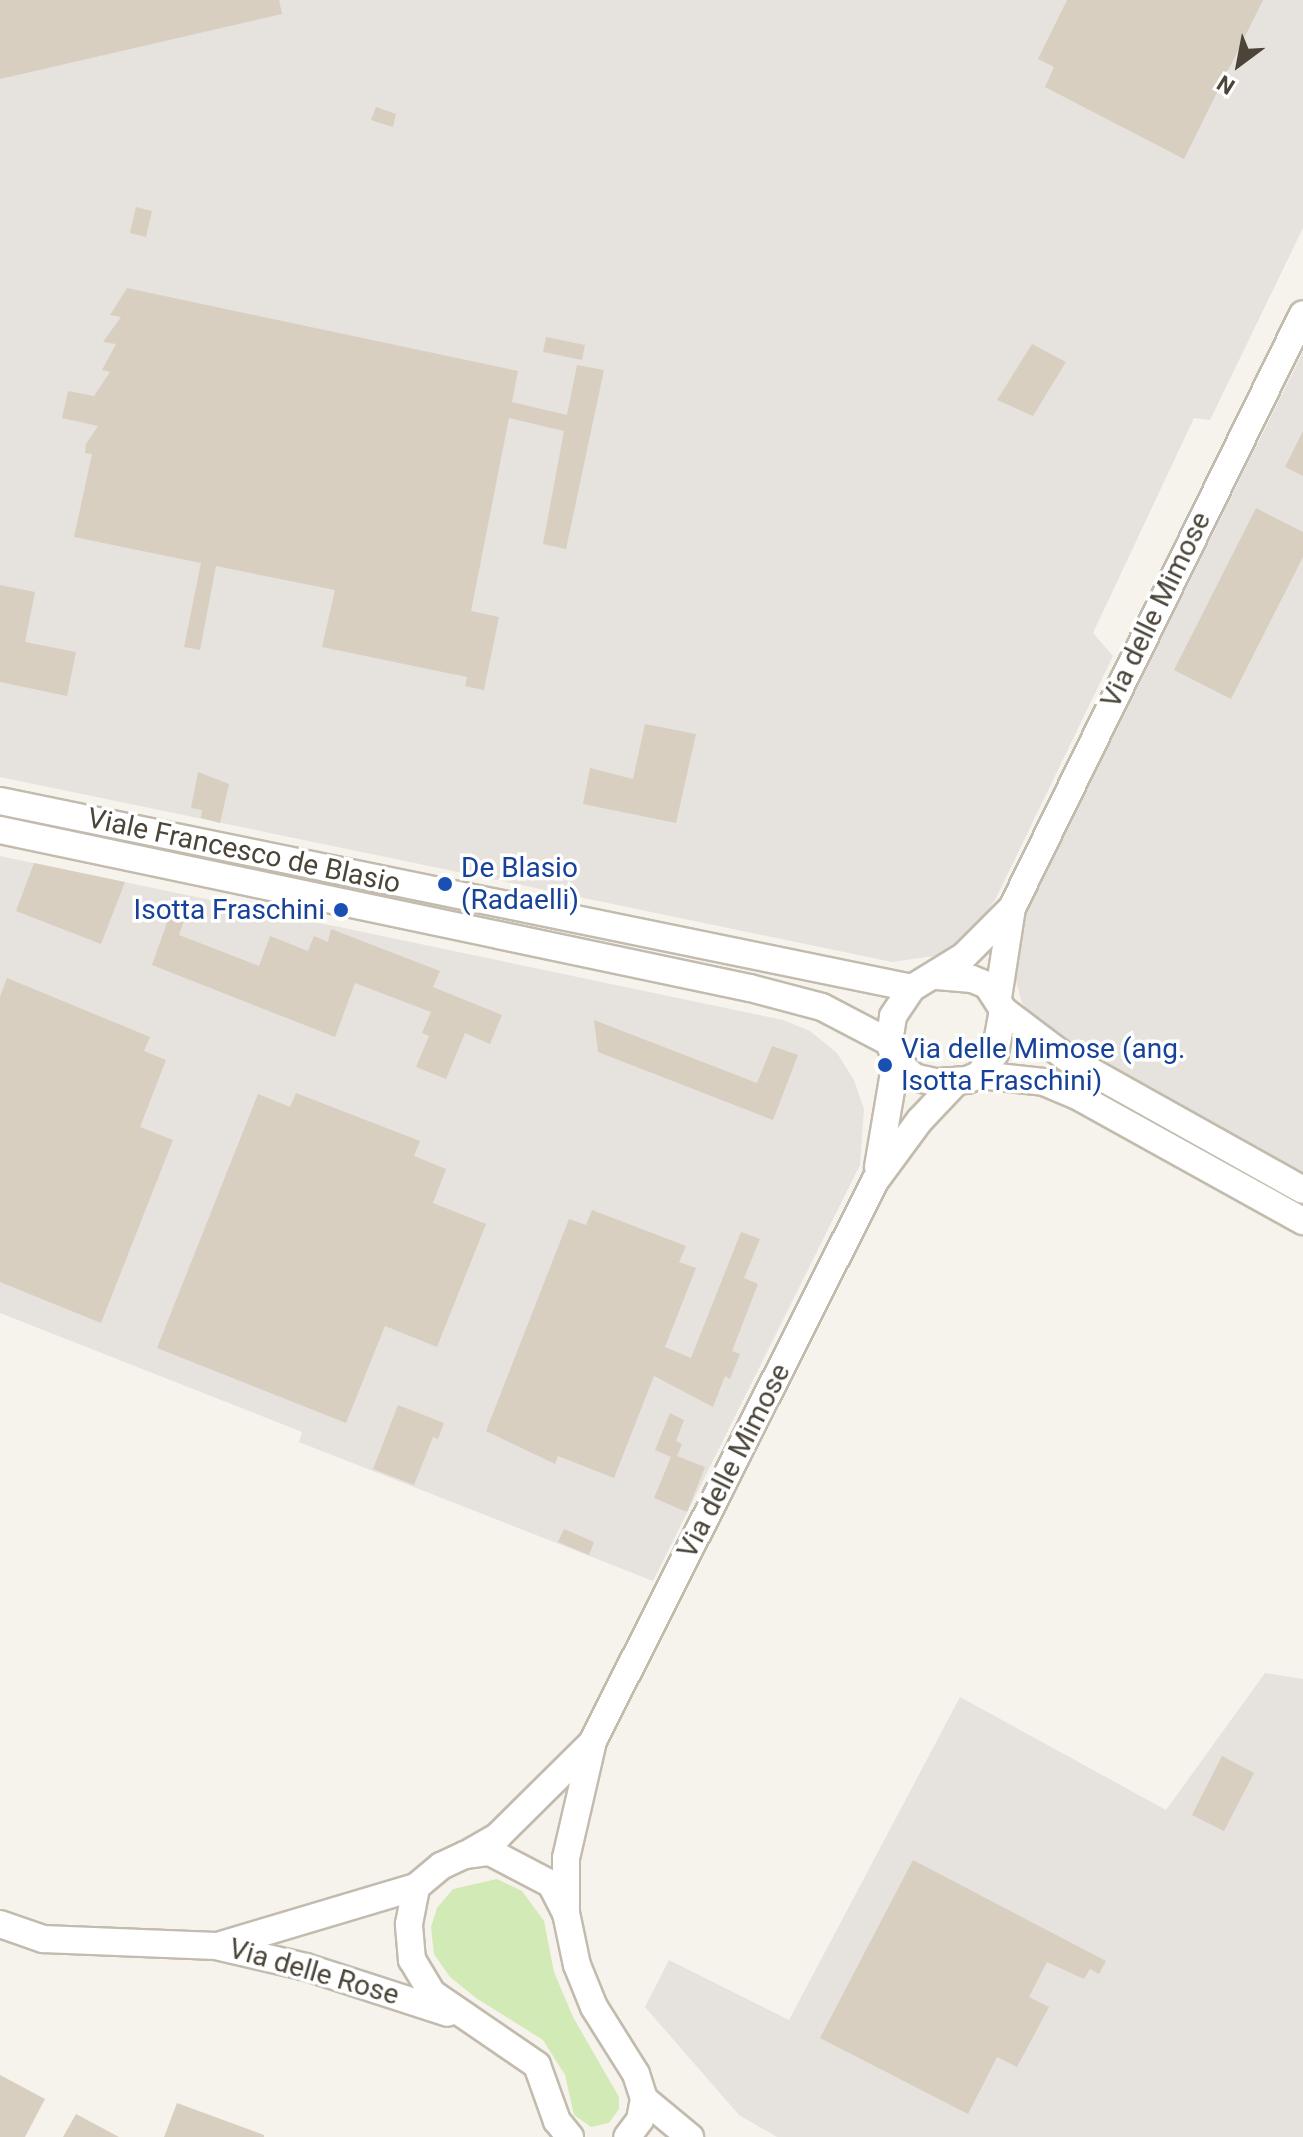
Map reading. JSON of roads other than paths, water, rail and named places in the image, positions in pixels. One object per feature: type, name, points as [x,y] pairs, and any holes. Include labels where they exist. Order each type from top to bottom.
[{"type":"street","name":"Via delle Mimose","points":[[1012,908],[1303,314]]},
{"type":"street","name":"Viale Francesco de Blasio","points":[[0,801],[912,988]]},
{"type":"street","name":"Viale Francesco de Blasio","points":[[0,830],[750,988],[822,1007],[893,1051]]},
{"type":"street","points":[[1012,908],[937,976],[912,988],[893,1016],[893,1051],[914,1077],[1044,1082],[1079,1097],[1303,1221]]},
{"type":"street","points":[[968,1078],[1002,1035],[1000,1004],[1012,908]]},
{"type":"street","points":[[937,976],[972,979],[1067,1058],[1303,1190]]},
{"type":"street","name":"Via delle Mimose","points":[[875,1181],[893,1051]]},
{"type":"street","name":"Via delle Mimose","points":[[566,1913],[566,1858],[593,1741],[875,1181],[920,1120],[968,1078]]},
{"type":"street","name":"Via delle Mimose","points":[[416,1887],[441,1866],[498,1836],[593,1741]]},
{"type":"street","points":[[465,1855],[490,1852],[524,1866],[551,1884],[566,1913],[588,1993],[636,2074],[644,2099],[640,2120],[627,2137]]},
{"type":"street","points":[[416,1887],[409,1924],[412,1960],[432,1993],[463,2018],[513,2043],[537,2065],[561,2132]]},
{"type":"street","name":"Via delle Rose","points":[[216,1946],[416,1887]]},
{"type":"street","points":[[0,1924],[43,1939],[216,1946]]},
{"type":"street","name":"Via delle Rose","points":[[216,1946],[306,1967],[463,2018]]},
{"type":"street","points":[[644,2099],[690,2137]]},
{"type":"place","name":"De Blasio (Radaelli)","points":[[445,884]]},
{"type":"place","name":"Isotta Fraschini","points":[[341,910]]},
{"type":"place","name":"Via delle Mimose (ang. Isotta Fraschini)","points":[[885,1065]]}]
